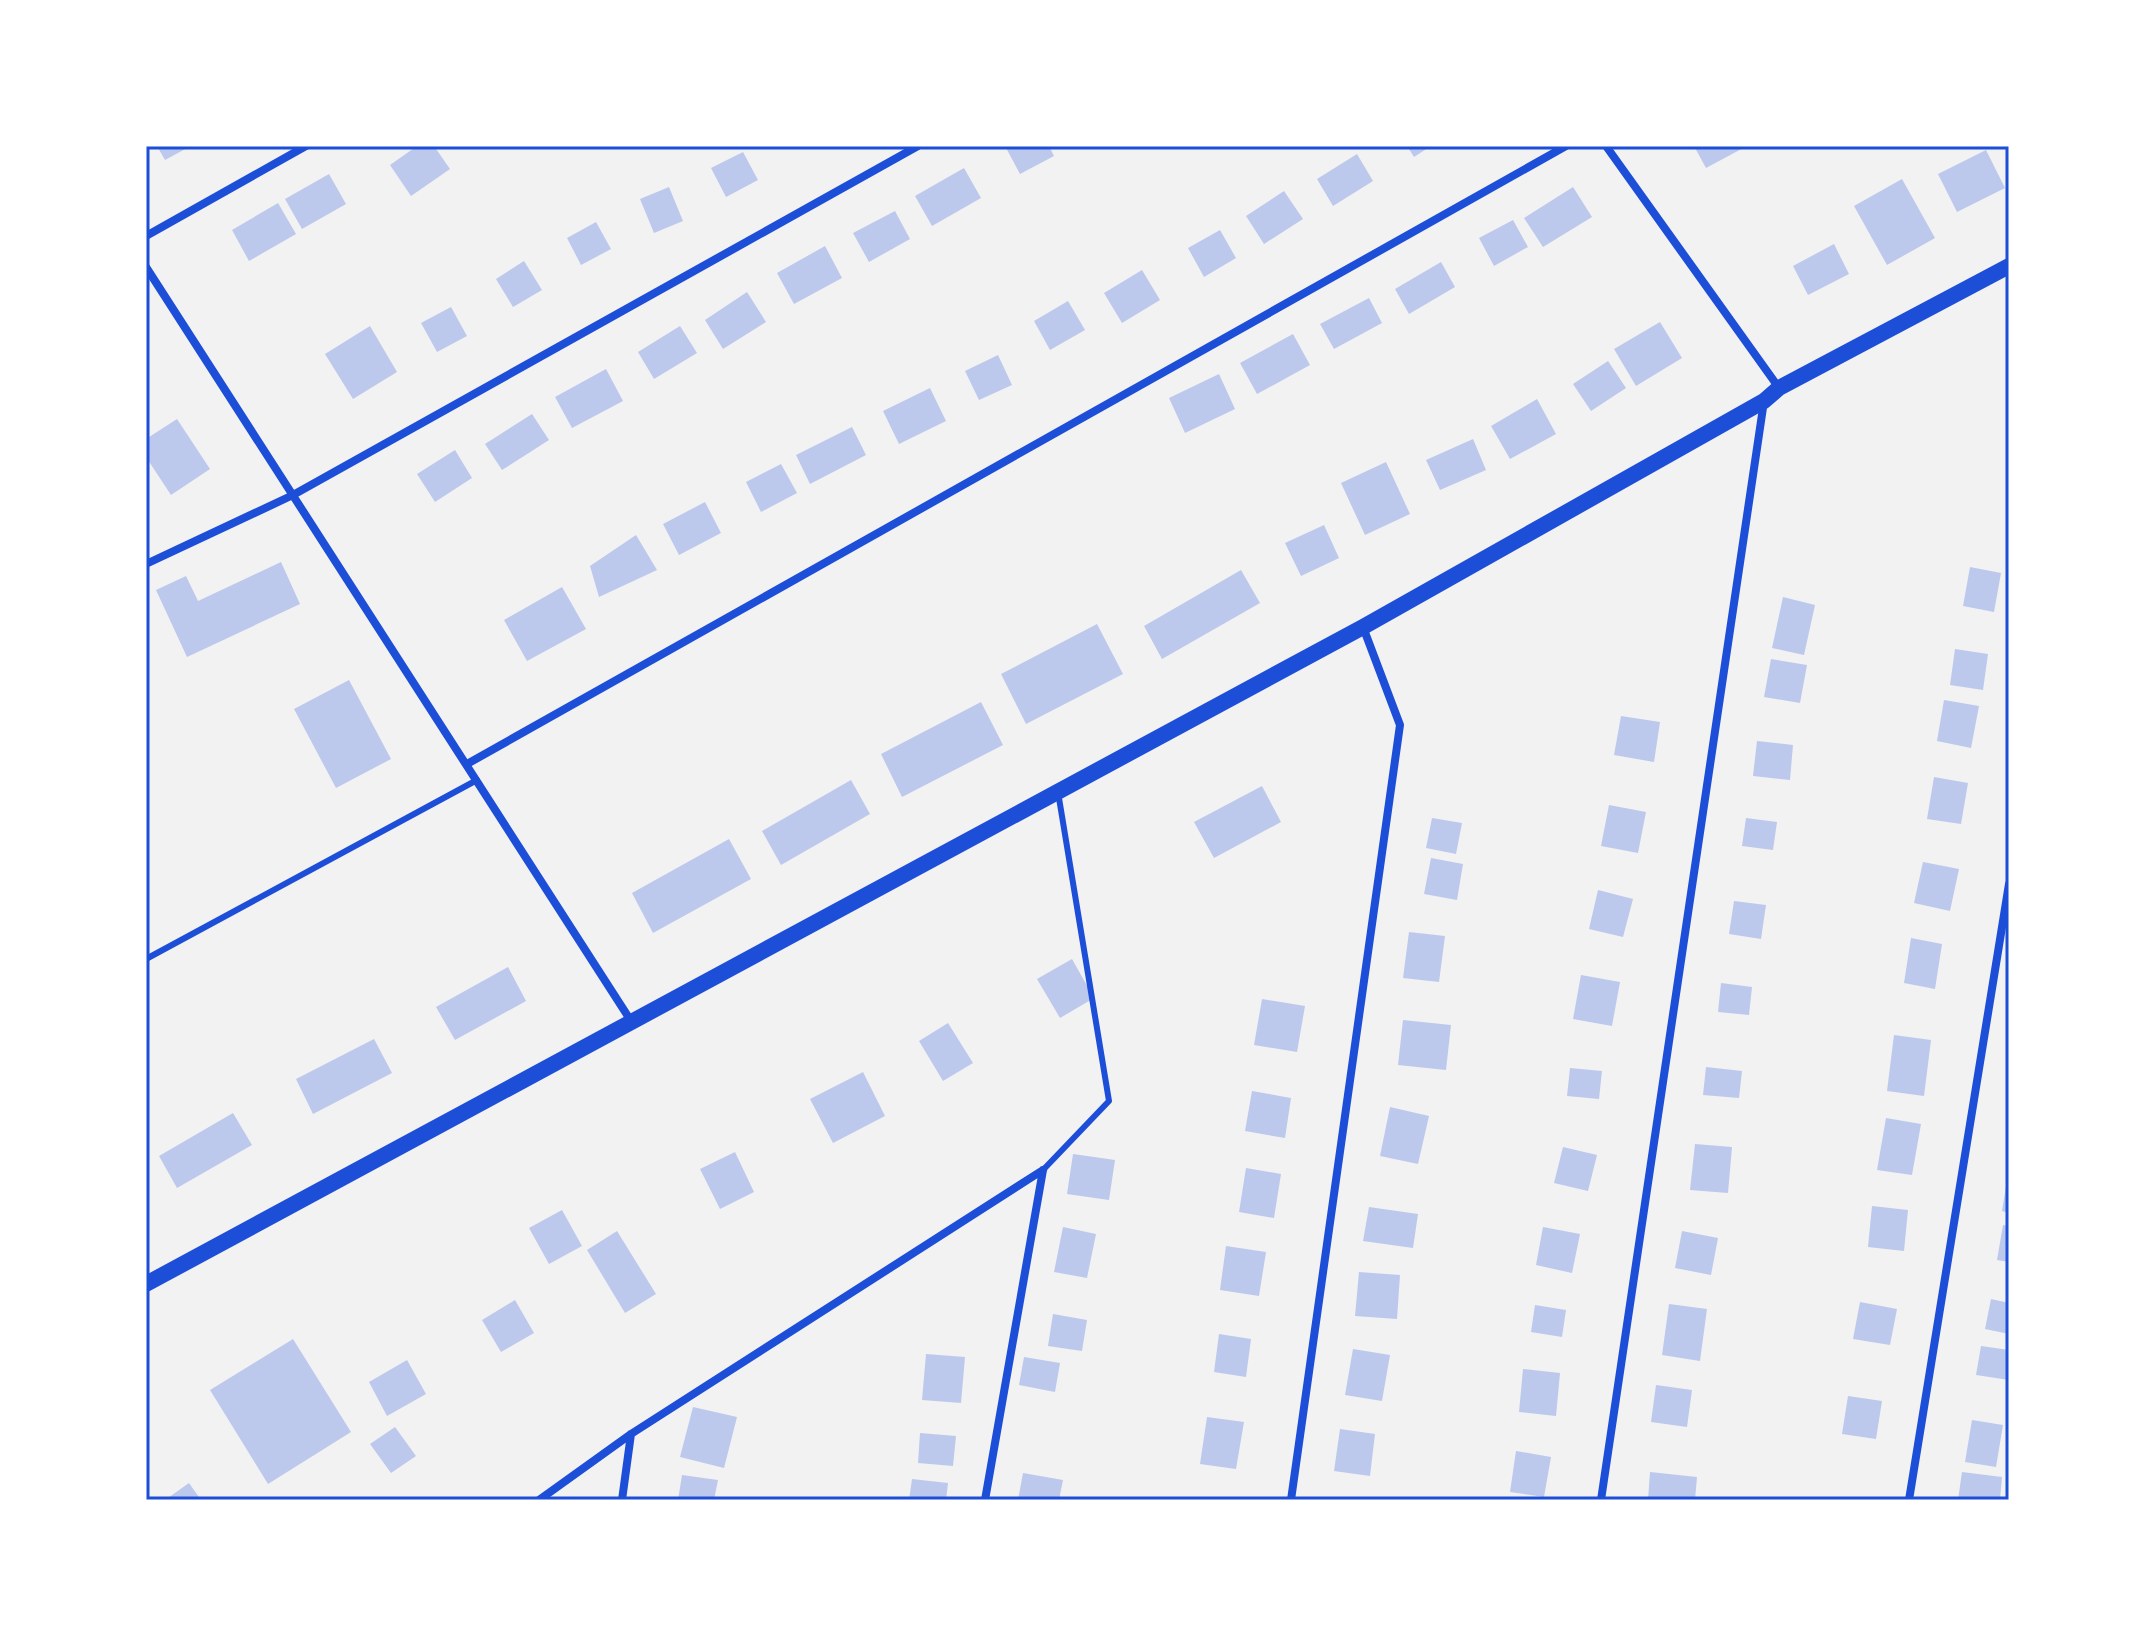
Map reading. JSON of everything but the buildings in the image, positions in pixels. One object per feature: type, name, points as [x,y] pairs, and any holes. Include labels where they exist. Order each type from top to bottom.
[{"type":"main road","points":[[146,1284],[1363,627],[1764,401],[1779,388],[2009,266]]},
{"type":"street","points":[[146,236],[306,146]]},
{"type":"street","points":[[146,564],[293,495],[918,146]]},
{"type":"street","points":[[467,764],[1566,146]]},
{"type":"street","points":[[1606,146],[1779,388]]},
{"type":"street","points":[[146,267],[631,1021]]},
{"type":"street","points":[[1601,1500],[1764,401]]},
{"type":"street","points":[[1291,1500],[1400,725],[1363,627]]},
{"type":"street","points":[[1909,1500],[2009,884]]},
{"type":"street","points":[[539,1500],[631,1434],[1043,1170]]},
{"type":"street","points":[[985,1500],[1043,1170]]},
{"type":"street","points":[[622,1500],[631,1434]]},
{"type":"lane","points":[[146,959],[477,780]]},
{"type":"lane","points":[[1043,1170],[1109,1101],[1058,792]]}]
